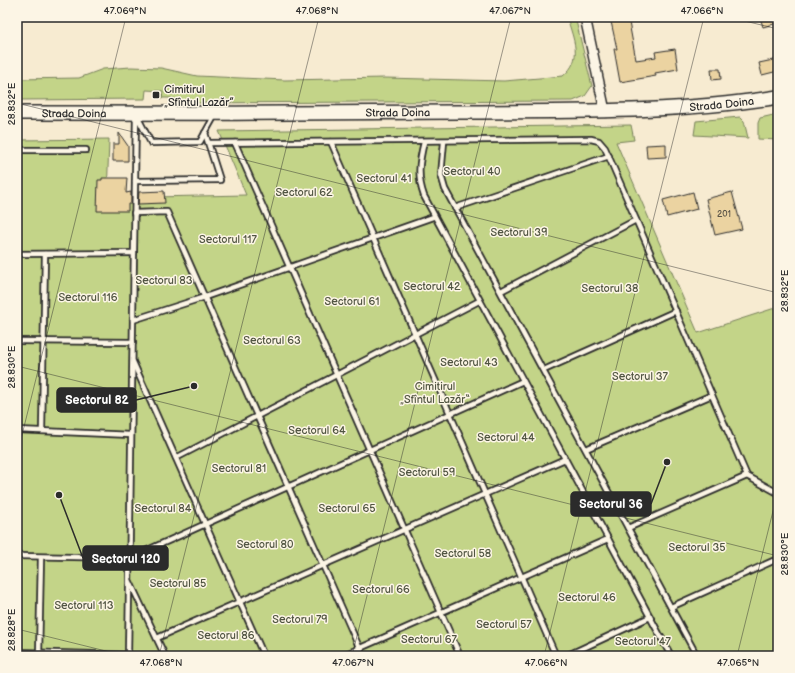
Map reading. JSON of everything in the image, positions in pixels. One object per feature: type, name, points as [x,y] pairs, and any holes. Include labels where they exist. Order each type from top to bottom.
[{"type":"main road","name":"Strada Doina","points":[[17,114],[605,111],[725,104],[778,97]]},
{"type":"street","points":[[585,17],[605,111]]},
{"type":"lane","points":[[136,114],[151,143],[200,142],[216,114]]},
{"type":"lane","points":[[17,652],[39,654],[128,655],[136,114]]},
{"type":"lane","points":[[135,181],[220,180],[205,133]]},
{"type":"lane","points":[[209,143],[595,140],[602,144],[747,476],[778,494]]},
{"type":"lane","points":[[331,142],[556,656]]},
{"type":"lane","points":[[424,142],[418,180],[433,217],[523,380],[671,656]]},
{"type":"lane","points":[[444,142],[442,182],[697,656]]},
{"type":"lane","points":[[235,143],[460,656]]},
{"type":"lane","points":[[17,150],[86,150]]},
{"type":"lane","points":[[455,208],[608,156]]},
{"type":"lane","points":[[134,213],[167,212],[363,656]]},
{"type":"lane","points":[[133,320],[205,297],[433,217]]},
{"type":"lane","points":[[501,291],[636,220]]},
{"type":"lane","points":[[17,254],[134,253]]},
{"type":"lane","points":[[42,431],[44,254]]},
{"type":"lane","points":[[176,458],[337,376],[479,301]]},
{"type":"lane","points":[[544,370],[676,311]]},
{"type":"lane","points":[[17,341],[133,342]]},
{"type":"lane","points":[[132,360],[264,656]]},
{"type":"lane","points":[[17,556],[130,558],[523,380]]},
{"type":"lane","points":[[586,449],[712,395]]},
{"type":"lane","points":[[17,430],[131,435]]},
{"type":"lane","points":[[157,638],[565,459]]},
{"type":"lane","points":[[628,528],[747,476]]},
{"type":"lane","points":[[342,656],[608,539]]},
{"type":"lane","points":[[39,654],[41,557]]},
{"type":"lane","points":[[671,607],[773,561]]},
{"type":"lane","points":[[129,581],[165,656]]},
{"type":"lane","points":[[566,656],[650,617]]},
{"type":"lane","points":[[774,656],[778,654]]},
{"type":"green space","points":[[567,17],[575,17],[592,86],[585,96],[573,101],[185,103],[171,98],[162,98],[163,91],[146,90],[145,99],[17,100],[17,79],[79,78],[103,69],[131,67],[161,68],[197,76],[285,80],[385,78],[504,81],[563,76],[573,63],[575,56],[574,41]]},
{"type":"green space","points":[[778,114],[778,140],[758,139],[758,123],[760,118]]},
{"type":"green space","points":[[740,117],[744,121],[748,138],[694,135],[696,121]]},
{"type":"green space","name":"Cimitirul „Sfîntul Lazăr“","points":[[631,125],[634,140],[616,142],[698,333],[778,307],[778,656],[17,656],[17,140],[109,139],[107,198],[246,195],[219,131]]},
{"type":"building","points":[[610,17],[628,17],[636,60],[656,57],[655,52],[675,49],[678,69],[655,73],[656,76],[620,82],[614,49],[617,49]]},
{"type":"building","points":[[760,17],[778,17],[778,23],[763,27]]},
{"type":"building","points":[[778,59],[778,71],[762,75],[759,63]]},
{"type":"building","points":[[711,69],[720,69],[721,79],[712,80]]},
{"type":"building","points":[[119,133],[128,146],[128,161],[113,161],[113,144],[119,144]]},
{"type":"building","points":[[666,144],[666,157],[647,158],[646,145]]},
{"type":"building","points":[[102,178],[127,178],[126,193],[131,192],[131,204],[128,204],[128,211],[97,211],[98,180],[102,180]]},
{"type":"building","points":[[164,191],[165,203],[138,204],[139,192]]},
{"type":"building","points":[[693,192],[697,209],[667,217],[663,200]]},
{"type":"building","points":[[732,192],[742,229],[715,235],[706,199]]},
{"type":"place","name":"Cimitirul „Sfîntul Lazăr”","points":[[156,95]]},
{"type":"place","name":"Sectorul 82","points":[[194,386]]},
{"type":"place","name":"Sectorul 36","points":[[667,462]]},
{"type":"place","name":"Sectorul 120","points":[[59,495]]},
{"type":"park label","name":"Sectorul 40","points":[[472,171]]},
{"type":"park label","name":"Sectorul 41","points":[[384,178]]},
{"type":"park label","name":"Sectorul 62","points":[[304,192]]},
{"type":"park label","name":"Sectorul 39","points":[[519,232]]},
{"type":"park label","name":"Sectorul 117","points":[[228,239]]},
{"type":"park label","name":"Sectorul 83","points":[[164,280]]},
{"type":"park label","name":"Sectorul 42","points":[[432,286]]},
{"type":"park label","name":"Sectorul 38","points":[[610,288]]},
{"type":"park label","name":"Sectorul 116","points":[[88,297]]},
{"type":"park label","name":"Sectorul 61","points":[[352,301]]},
{"type":"park label","name":"Sectorul 63","points":[[272,340]]},
{"type":"park label","name":"Sectorul 43","points":[[469,362]]},
{"type":"park label","name":"Sectorul 37","points":[[640,376]]},
{"type":"park label","name":"Sectorul 64","points":[[317,430]]},
{"type":"park label","name":"Sectorul 44","points":[[506,437]]},
{"type":"park label","name":"Sectorul 81","points":[[239,468]]},
{"type":"park label","name":"Sectorul 59","points":[[427,472]]},
{"type":"park label","name":"Sectorul 84","points":[[163,508]]},
{"type":"park label","name":"Sectorul 65","points":[[347,508]]},
{"type":"park label","name":"Sectorul 80","points":[[265,544]]},
{"type":"park label","name":"Sectorul 35","points":[[697,547]]},
{"type":"park label","name":"Sectorul 58","points":[[463,553]]},
{"type":"park label","name":"Sectorul 85","points":[[178,583]]},
{"type":"park label","name":"Sectorul 66","points":[[381,589]]},
{"type":"park label","name":"Sectorul 46","points":[[587,597]]},
{"type":"park label","name":"Sectorul 113","points":[[84,605]]},
{"type":"park label","name":"Sectorul 79","points":[[300,619]]},
{"type":"park label","name":"Sectorul 57","points":[[504,624]]},
{"type":"park label","name":"Sectorul 86","points":[[226,635]]},
{"type":"park label","name":"Sectorul 67","points":[[429,639]]},
{"type":"park label","name":"Sectorul 47","points":[[643,641]]}]
